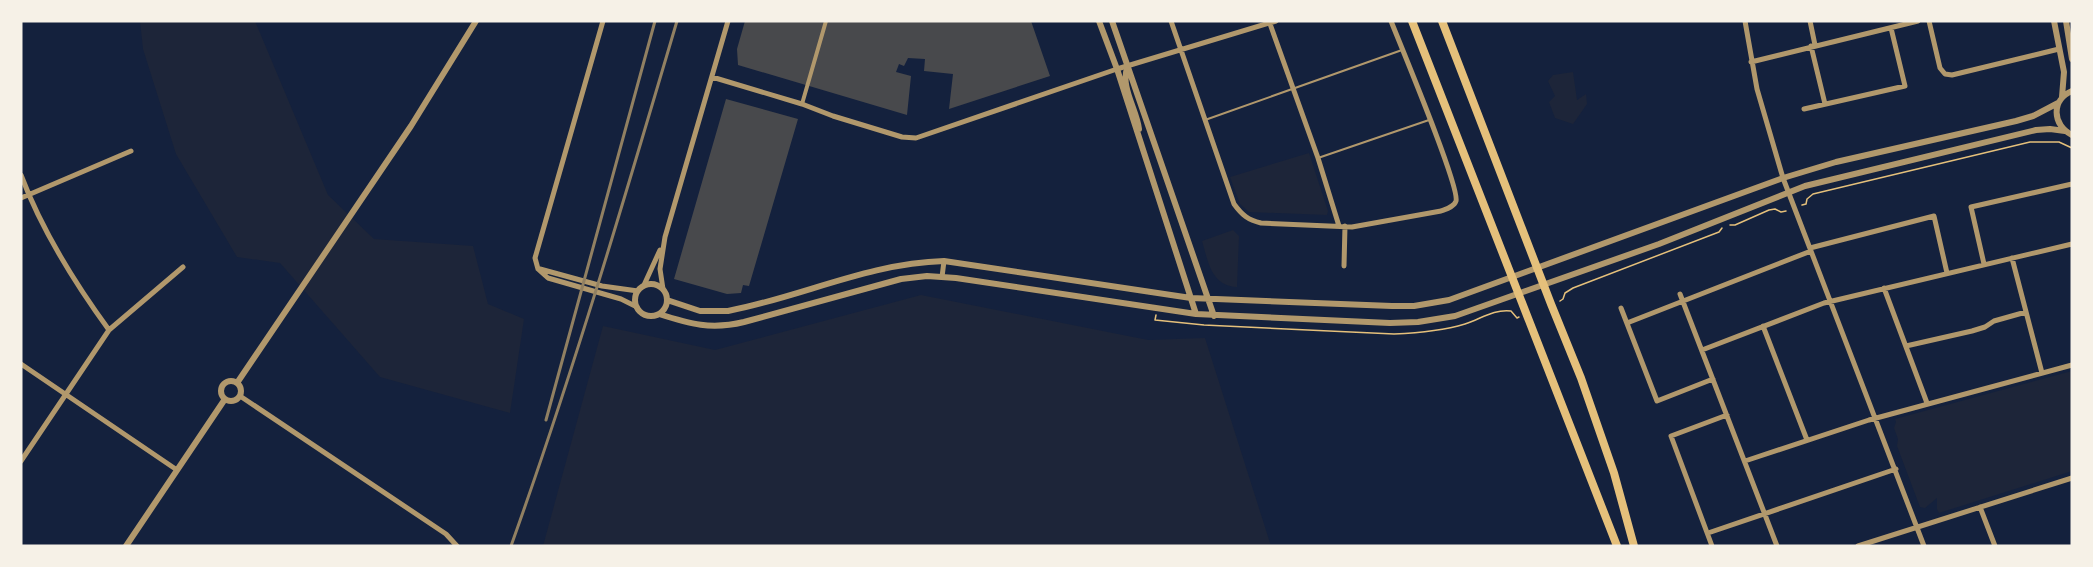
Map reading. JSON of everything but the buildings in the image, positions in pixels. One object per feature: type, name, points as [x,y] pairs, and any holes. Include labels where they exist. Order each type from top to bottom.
[{"type":"main road","points":[[1412,21],[1617,546]]},
{"type":"main road","points":[[1442,21],[1581,378],[1611,463],[1634,546]]},
{"type":"street","points":[[237,383],[411,126],[476,21]]},
{"type":"street","points":[[603,21],[534,258],[543,275],[621,299],[637,307],[644,315],[652,316],[659,314],[665,308],[667,300],[660,269],[665,237]]},
{"type":"street","points":[[637,307],[635,297],[644,285],[665,237],[728,21]]},
{"type":"street","points":[[802,104],[826,21]]},
{"type":"street","points":[[1099,21],[1117,69],[1196,314]]},
{"type":"street","points":[[1112,21],[1214,316]]},
{"type":"street","points":[[1171,21],[1234,204],[1242,216],[1261,224],[1342,226],[1365,225],[1441,211],[1456,201],[1455,188],[1391,21]]},
{"type":"street","points":[[1745,21],[1751,62],[1769,135],[1783,178],[1924,546]]},
{"type":"street","points":[[1810,21],[1826,104]]},
{"type":"street","points":[[1751,62],[1918,21]]},
{"type":"street","points":[[1929,21],[1940,68],[1945,74],[1952,75],[2059,49]]},
{"type":"street","points":[[2054,21],[2064,72],[2057,118],[2065,131]]},
{"type":"street","points":[[2066,21],[2072,59]]},
{"type":"street","points":[[712,77],[902,137],[916,138],[1117,69],[1271,22],[1342,226],[1344,266]]},
{"type":"street","points":[[1804,109],[1905,86],[1891,28]]},
{"type":"street","points":[[1128,66],[1125,81],[1138,119],[1140,142]]},
{"type":"street","points":[[667,300],[700,311],[728,311],[890,266],[923,261],[944,261],[1191,298],[1414,306],[1449,300],[1783,178],[1836,162],[2033,116],[2072,92]]},
{"type":"street","points":[[659,314],[698,325],[722,326],[902,279],[942,277],[1214,316],[1390,323],[1418,322],[1455,316],[1669,241],[1788,191],[2036,130],[2065,131],[2072,135]]},
{"type":"street","points":[[21,198],[131,151]]},
{"type":"street","points":[[21,176],[64,263],[109,330]]},
{"type":"street","points":[[1984,264],[1971,207],[2072,184]]},
{"type":"street","points":[[1627,323],[1811,249],[1934,216],[1947,273]]},
{"type":"street","points":[[1702,350],[1831,301],[2072,244]]},
{"type":"street","points":[[2012,258],[2042,373]]},
{"type":"street","points":[[942,277],[944,261]]},
{"type":"street","points":[[21,461],[109,330],[183,267]]},
{"type":"street","points":[[538,269],[602,286],[638,291]]},
{"type":"street","points":[[644,285],[653,284],[663,289]]},
{"type":"street","points":[[1884,288],[1928,403]]},
{"type":"street","points":[[1680,294],[1777,546]]},
{"type":"street","points":[[1621,308],[1657,401],[1713,379]]},
{"type":"street","points":[[1906,346],[1972,331],[1994,321],[2026,312]]},
{"type":"street","points":[[1763,326],[1808,440]]},
{"type":"street","points":[[21,364],[177,470]]},
{"type":"street","points":[[1745,461],[1876,418],[2072,365]]},
{"type":"street","points":[[232,381],[237,383],[240,386],[240,396],[233,401],[225,399],[221,395],[223,385],[232,381]]},
{"type":"street","points":[[240,396],[446,534],[457,546]]},
{"type":"street","points":[[126,546],[225,399]]},
{"type":"street","points":[[1712,546],[1671,436],[1727,414]]},
{"type":"street","points":[[1708,533],[1896,469]]},
{"type":"street","points":[[1858,546],[2072,478]]},
{"type":"street","points":[[1980,507],[1995,546]]},
{"type":"lane","points":[[1205,120],[1402,50]]},
{"type":"lane","points":[[1318,158],[1430,119]]},
{"type":"path","points":[[1806,204],[1807,199],[1814,194],[2030,142],[2059,142],[2072,148]]},
{"type":"path","points":[[1551,304],[1563,299],[1565,292],[1573,288],[1719,232],[1728,225],[1735,225],[1769,210],[1775,209],[1781,212]]},
{"type":"path","points":[[1478,318],[1499,310],[1510,311],[1517,318],[1527,314]]},
{"type":"shaded area","points":[[140,21],[255,21],[328,195],[374,239],[473,246],[488,304],[524,319],[510,413],[380,377],[280,263],[237,257],[176,154],[143,49]]},
{"type":"shaded area","points":[[1573,72],[1577,100],[1586,94],[1587,104],[1573,124],[1555,118],[1549,102],[1555,96],[1548,81],[1553,75]]},
{"type":"shaded area","points":[[1309,153],[1328,211],[1327,215],[1249,212],[1240,204],[1230,177]]},
{"type":"shaded area","points":[[1233,230],[1239,236],[1237,287],[1228,286],[1216,277],[1209,264],[1202,241]]},
{"type":"shaded area","points":[[921,295],[1148,340],[1205,338],[1271,546],[543,546],[603,326],[715,350]]},
{"type":"shaded area","points":[[2072,371],[2072,471],[1939,513],[1937,498],[1925,508],[1920,507],[1897,446],[1895,419]]},
{"type":"railway","points":[[546,420],[655,21]]},
{"type":"railway","points":[[511,546],[577,350],[677,21]]}]
